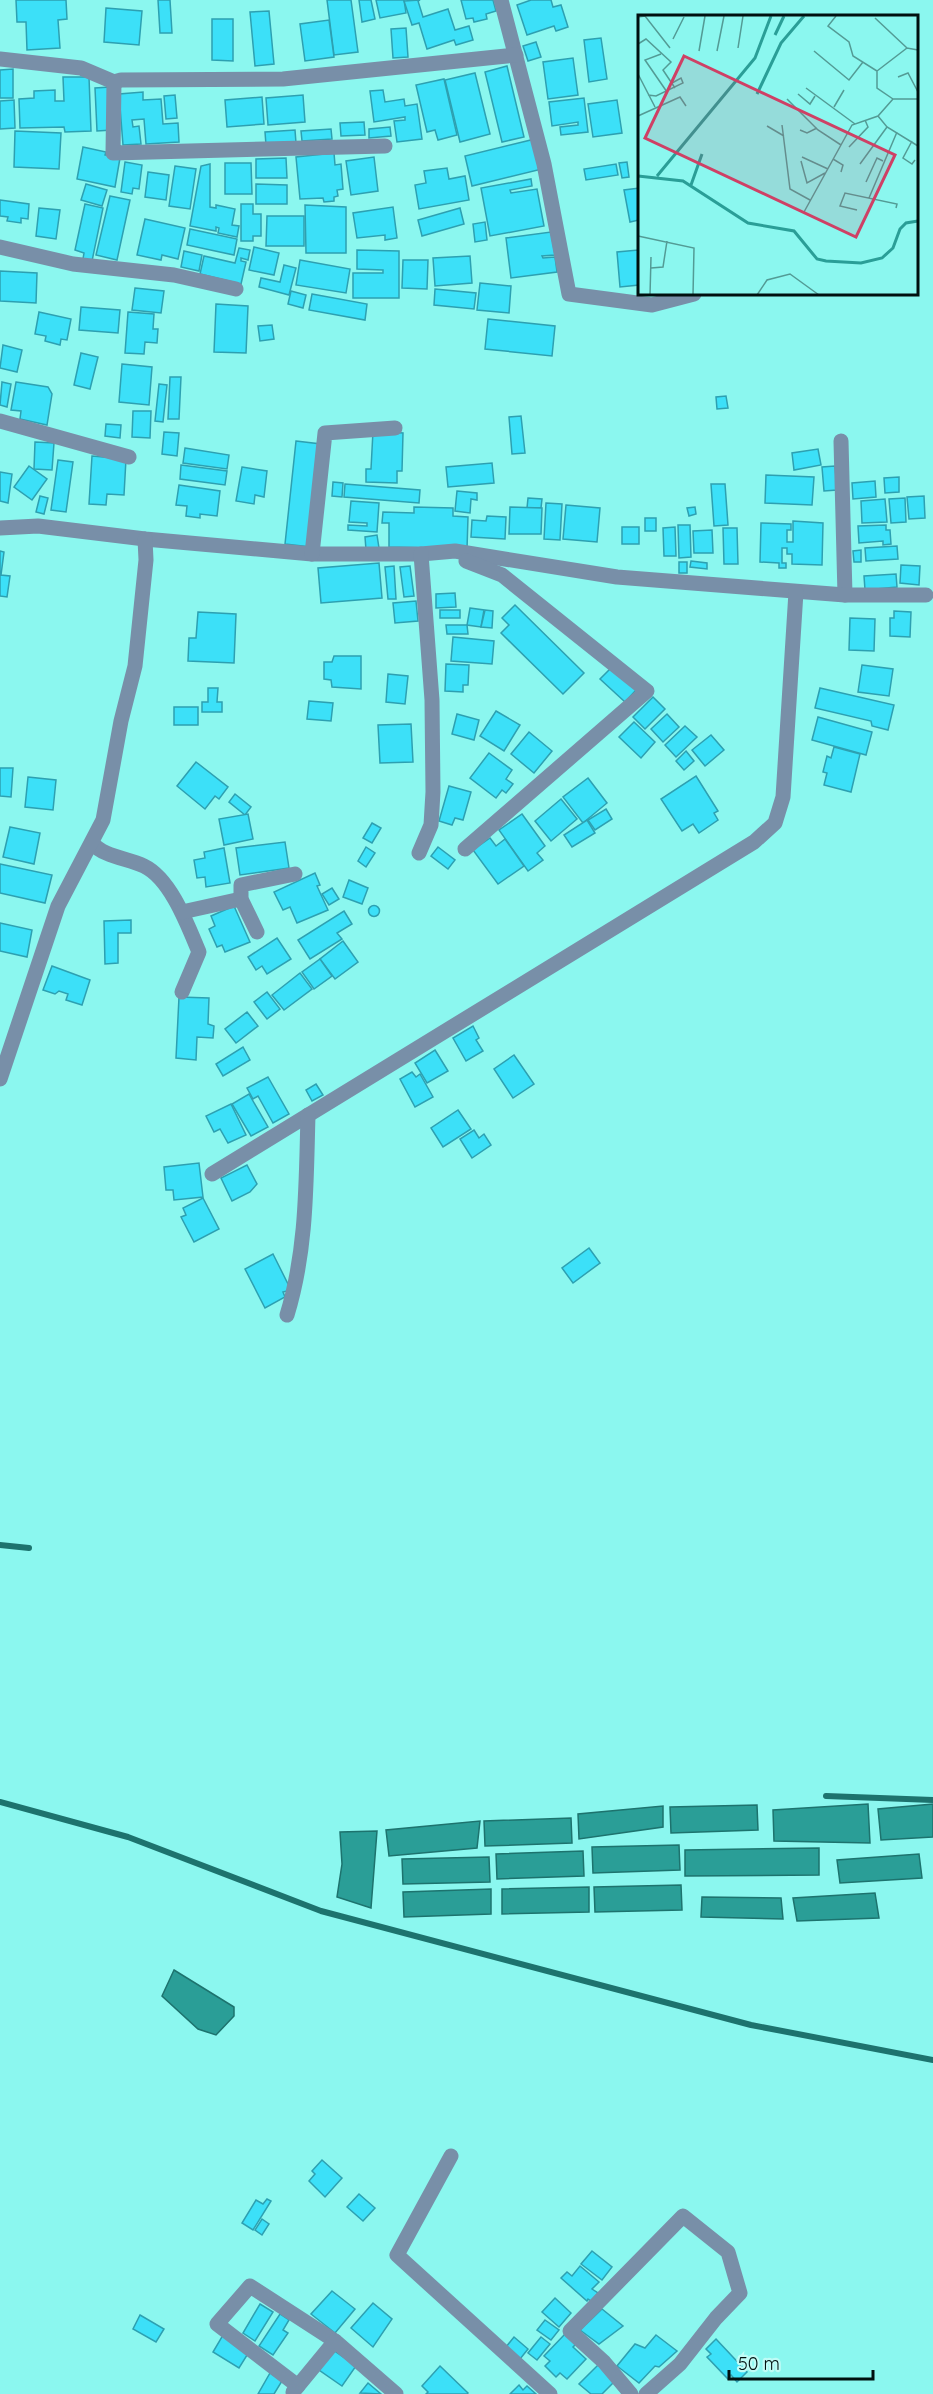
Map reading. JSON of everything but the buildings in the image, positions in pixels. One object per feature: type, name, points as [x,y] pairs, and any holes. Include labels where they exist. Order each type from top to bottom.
[{"type":"street","points":[[501,0],[544,164],[569,294],[652,305],[686,296]]},
{"type":"street","points":[[0,59],[81,68],[114,82],[167,78],[284,79],[516,55]]},
{"type":"street","points":[[114,82],[113,153],[385,146]]},
{"type":"street","points":[[0,247],[73,264],[174,275],[236,289]]},
{"type":"street","points":[[0,421],[129,457]]},
{"type":"street","points":[[312,554],[326,433],[395,428]]},
{"type":"street","points":[[841,441],[845,595]]},
{"type":"street","points":[[0,528],[38,526],[145,539],[312,554],[421,554],[455,551],[617,577],[845,595],[926,595]]},
{"type":"street","points":[[0,1079],[58,906],[103,820],[121,722],[135,666],[146,560],[145,539]]},
{"type":"street","points":[[455,551],[467,562],[502,575],[647,692],[465,849]]},
{"type":"street","points":[[419,854],[431,825],[433,792],[432,700],[421,554]]},
{"type":"street","points":[[212,1174],[754,842],[775,823],[783,797],[796,592]]},
{"type":"street","points":[[92,843],[98,850],[145,866],[159,877],[182,912],[199,952],[182,992]]},
{"type":"street","points":[[256,932],[241,899],[241,885],[295,874]]},
{"type":"street","points":[[182,912],[241,899]]},
{"type":"street","points":[[286,1315],[297,1283],[302,1253],[308,1115]]},
{"type":"street","points":[[451,2156],[397,2255],[550,2394]]},
{"type":"street","points":[[631,2394],[604,2362],[570,2331],[683,2216],[728,2252],[740,2293],[716,2318],[680,2364],[646,2394]]},
{"type":"street","points":[[335,2341],[295,2390],[217,2324],[250,2286],[335,2341],[396,2394]]},
{"type":"water","points":[[868,1804],[870,1843],[774,1841],[773,1810]]},
{"type":"water","points":[[933,1804],[933,1837],[881,1840],[878,1809]]},
{"type":"water","points":[[757,1805],[758,1830],[671,1833],[670,1807]]},
{"type":"water","points":[[663,1806],[663,1827],[579,1839],[578,1814]]},
{"type":"water","points":[[571,1818],[572,1843],[485,1846],[484,1821]]},
{"type":"water","points":[[480,1821],[477,1848],[389,1856],[386,1830]]},
{"type":"water","points":[[377,1831],[371,1908],[337,1897],[342,1864],[340,1832]]},
{"type":"water","points":[[679,1845],[680,1870],[593,1873],[592,1847]]},
{"type":"water","points":[[819,1848],[819,1875],[685,1876],[685,1850]]},
{"type":"water","points":[[583,1851],[584,1876],[497,1879],[496,1854]]},
{"type":"water","points":[[919,1854],[922,1878],[840,1883],[837,1860]]},
{"type":"water","points":[[489,1857],[490,1882],[403,1884],[402,1859]]},
{"type":"water","points":[[681,1885],[682,1910],[595,1912],[594,1887]]},
{"type":"water","points":[[589,1887],[589,1912],[502,1914],[502,1889]]},
{"type":"water","points":[[491,1889],[491,1914],[404,1917],[403,1892]]},
{"type":"water","points":[[875,1893],[879,1918],[797,1921],[793,1898]]},
{"type":"water","points":[[702,1897],[781,1898],[783,1919],[701,1917]]},
{"type":"water","points":[[174,1970],[234,2007],[234,2016],[216,2035],[198,2029],[162,1996]]},
{"type":"waterway","points":[[0,1545],[29,1548]]},
{"type":"waterway","points":[[826,1796],[933,1800]]},
{"type":"waterway","points":[[0,1802],[128,1837],[321,1911],[751,2025],[933,2060]]}]
